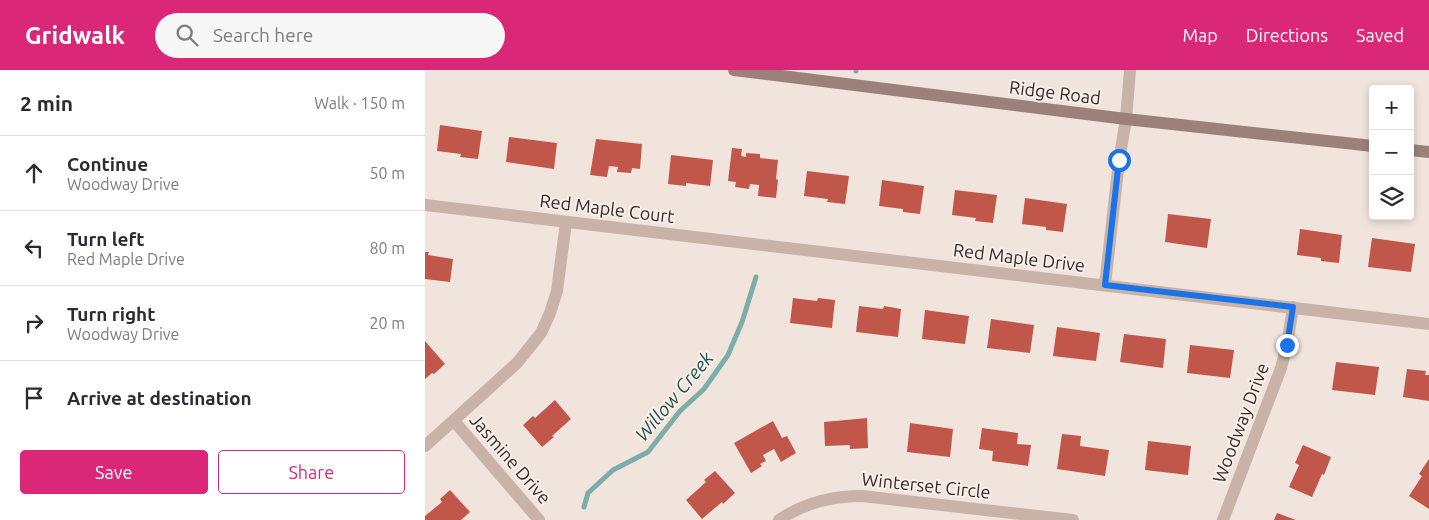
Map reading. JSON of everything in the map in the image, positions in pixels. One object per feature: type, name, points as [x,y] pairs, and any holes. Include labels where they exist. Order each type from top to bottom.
[{"type":"street","name":"Ridge Road","points":[[734,70],[1126,119],[1369,146]]},
{"type":"street","points":[[1105,285],[1119,160],[1126,119],[1130,70]]},
{"type":"street","points":[[1414,150],[1429,152]]},
{"type":"street","name":"Red Maple Court","points":[[425,205],[785,248]]},
{"type":"street","points":[[425,446],[517,364],[541,333],[557,291],[566,222]]},
{"type":"street","name":"Red Maple Drive","points":[[785,248],[1429,324]]},
{"type":"street","name":"Woodway Drive","points":[[1223,520],[1281,368],[1293,307]]},
{"type":"street","name":"Jasmine Drive","points":[[454,421],[539,520]]},
{"type":"street","name":"Winterset Circle","points":[[779,520],[808,504],[847,496],[863,496],[976,514],[1073,520]]},
{"type":"building","points":[[440,125],[482,131],[478,159],[460,157],[461,154],[437,151]]},
{"type":"building","points":[[509,137],[557,143],[554,169],[506,162]]},
{"type":"building","points":[[596,139],[642,144],[640,169],[632,168],[631,173],[617,172],[618,167],[609,166],[607,177],[590,175]]},
{"type":"building","points":[[732,148],[742,149],[741,156],[746,157],[746,153],[760,154],[760,158],[778,160],[776,198],[758,196],[759,185],[750,184],[749,189],[735,187],[736,182],[728,181]]},
{"type":"building","points":[[671,155],[713,160],[710,186],[686,183],[686,186],[668,184]]},
{"type":"building","points":[[807,171],[849,176],[845,204],[827,202],[828,199],[804,196]]},
{"type":"building","points":[[882,180],[924,186],[920,214],[903,212],[903,209],[879,206]]},
{"type":"building","points":[[955,190],[997,195],[993,223],[975,221],[976,218],[952,215]]},
{"type":"building","points":[[1025,198],[1067,204],[1063,232],[1046,230],[1046,227],[1022,224]]},
{"type":"building","points":[[1168,214],[1211,219],[1207,248],[1165,242]]},
{"type":"building","points":[[1300,229],[1342,235],[1339,263],[1321,261],[1321,258],[1297,255]]},
{"type":"building","points":[[1372,238],[1415,244],[1411,272],[1368,267]]},
{"type":"building","points":[[425,252],[429,252],[428,255],[453,259],[450,282],[425,279]]},
{"type":"building","points":[[793,298],[817,301],[818,298],[835,300],[832,328],[790,323]]},
{"type":"building","points":[[859,306],[883,309],[884,306],[901,309],[898,337],[856,332]]},
{"type":"building","points":[[925,310],[969,316],[965,344],[922,339]]},
{"type":"building","points":[[991,319],[1034,325],[1030,353],[987,348]]},
{"type":"building","points":[[1057,327],[1100,333],[1096,361],[1053,356]]},
{"type":"building","points":[[1124,334],[1166,339],[1163,368],[1120,362]]},
{"type":"building","points":[[425,341],[445,364],[425,379]]},
{"type":"building","points":[[1190,345],[1234,350],[1230,378],[1187,373]]},
{"type":"building","points":[[1336,362],[1379,367],[1375,395],[1332,390]]},
{"type":"building","points":[[1407,369],[1426,371],[1425,375],[1429,375],[1429,401],[1403,397]]},
{"type":"building","points":[[555,400],[571,419],[542,447],[523,425],[533,416],[535,418]]},
{"type":"building","points":[[867,418],[868,448],[850,449],[850,445],[825,446],[824,422]]},
{"type":"building","points":[[773,421],[782,438],[787,436],[796,453],[781,462],[774,449],[763,455],[766,461],[751,473],[734,443]]},
{"type":"building","points":[[910,423],[953,429],[950,457],[907,452]]},
{"type":"building","points":[[982,428],[1018,433],[1017,444],[1031,445],[1028,466],[992,461],[993,451],[979,449]]},
{"type":"building","points":[[1062,434],[1081,436],[1080,446],[1109,450],[1105,476],[1057,469]]},
{"type":"building","points":[[1148,441],[1191,446],[1188,475],[1145,470]]},
{"type":"building","points":[[1303,445],[1331,457],[1312,497],[1289,487],[1299,465],[1295,463]]},
{"type":"building","points":[[1429,459],[1429,509],[1409,496],[1422,476],[1419,474]]},
{"type":"building","points":[[715,471],[735,493],[702,519],[686,500]]},
{"type":"building","points":[[450,490],[470,512],[461,520],[425,520],[425,516],[442,502],[440,499]]},
{"type":"building","points":[[1277,513],[1296,520],[1274,520]]},
{"type":"waterway","name":"Willow Creek","points":[[584,507],[588,493],[613,470],[648,452],[680,411],[704,389],[728,355],[742,322],[756,277]]},
{"type":"route","points":[[1119,160],[1105,285],[1293,307],[1287,345]]}]
